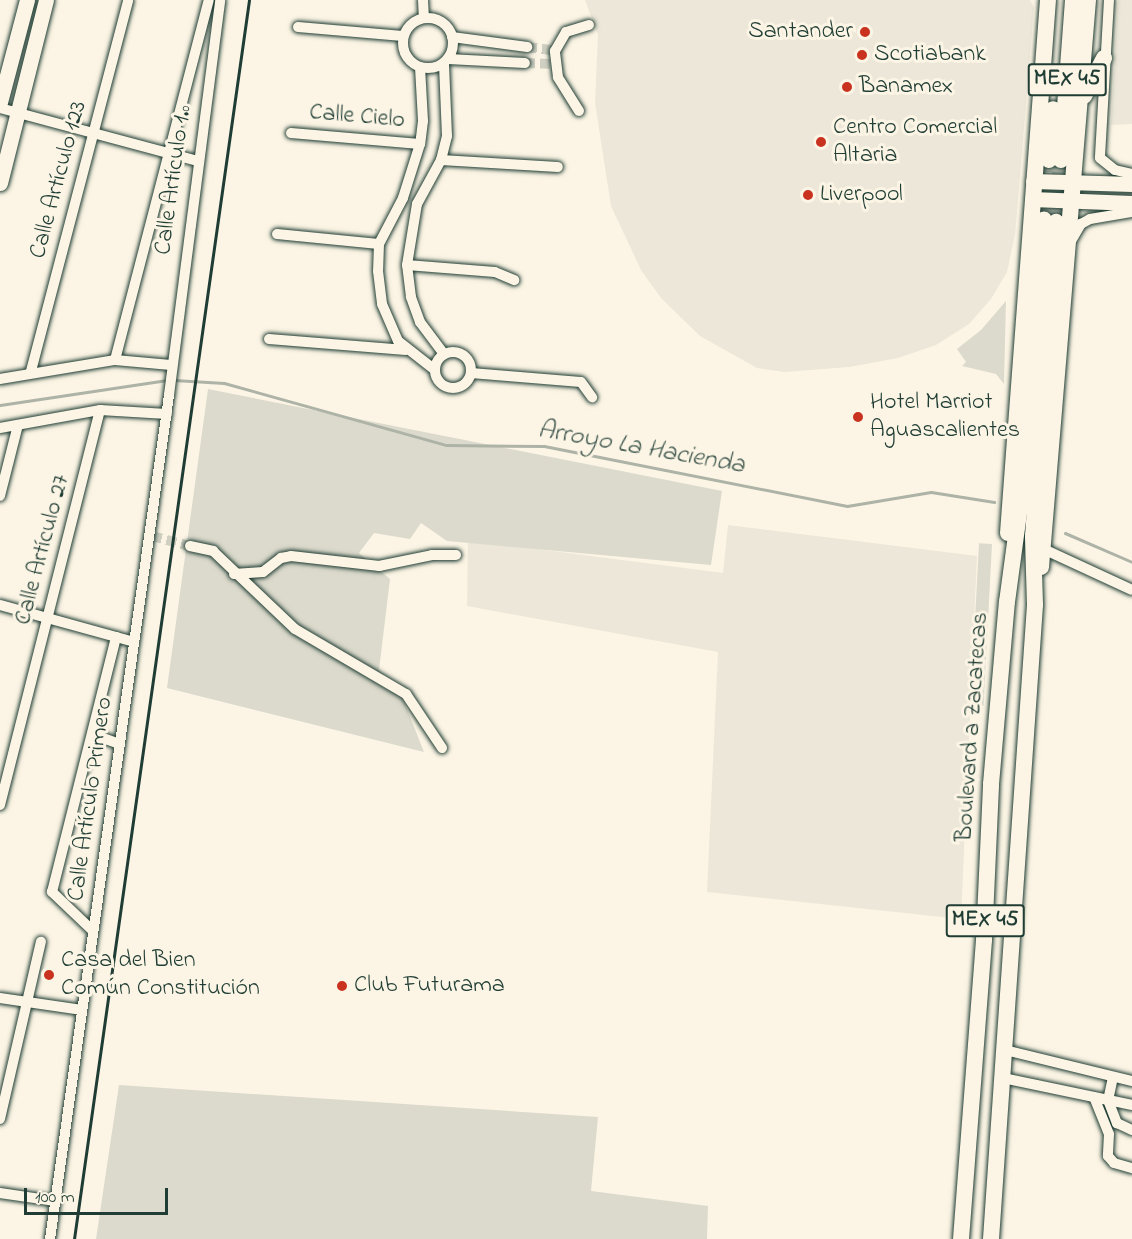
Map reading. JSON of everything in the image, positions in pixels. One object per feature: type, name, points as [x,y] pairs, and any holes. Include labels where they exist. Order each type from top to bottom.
[{"type":"main road","points":[[0,102],[27,0]]},
{"type":"main road","points":[[0,183],[46,0]]},
{"type":"main road","points":[[1007,602],[1011,470],[1048,0]]},
{"type":"main road","name":"MEX 45","points":[[1062,0],[1055,160],[1073,0]]},
{"type":"main road","points":[[1039,547],[1074,184],[1088,0]]},
{"type":"main road","points":[[1081,102],[1104,58]]},
{"type":"main road","points":[[1033,181],[1132,184]]},
{"type":"main road","points":[[1032,199],[1072,203],[1132,203]]},
{"type":"main road","name":"Boulevard a Zacatecas","points":[[961,1239],[1007,602],[1028,447],[1050,221],[1039,547],[991,1239]]},
{"type":"street","name":"Calle Artículo 123","points":[[31,371],[128,0]]},
{"type":"street","points":[[115,360],[166,154],[209,0]]},
{"type":"street","name":"Calle Artículo 1.º","points":[[171,369],[220,0]]},
{"type":"street","points":[[423,0],[424,18]]},
{"type":"street","points":[[1109,0],[1100,158],[1115,170],[1132,174]]},
{"type":"street","points":[[444,354],[455,352],[465,357],[471,372],[466,383],[449,388],[439,382],[435,370],[406,350],[398,341],[382,304],[378,271],[380,244],[403,198],[420,144],[423,121],[420,68],[404,51],[403,36],[408,27],[424,18],[441,22],[452,37],[527,47]]},
{"type":"street","points":[[579,111],[552,64],[553,51],[566,32],[584,26]]},
{"type":"street","points":[[298,27],[403,36]]},
{"type":"street","points":[[444,354],[420,322],[411,297],[407,265],[417,204],[441,160],[449,105],[446,61],[452,37]]},
{"type":"street","points":[[420,68],[446,61],[525,63]]},
{"type":"street","points":[[0,108],[198,161]]},
{"type":"street","name":"Calle Cielo","points":[[291,133],[420,144]]},
{"type":"street","points":[[441,160],[558,167]]},
{"type":"street","points":[[403,198],[417,204]]},
{"type":"street","points":[[1068,247],[1081,224],[1090,219],[1132,212]]},
{"type":"street","points":[[277,234],[380,244]]},
{"type":"street","points":[[407,265],[495,272],[514,280]]},
{"type":"street","points":[[269,339],[406,350]]},
{"type":"street","points":[[435,370],[444,354]]},
{"type":"street","points":[[0,379],[31,371],[115,360],[171,369]]},
{"type":"street","name":"Calle Artículo Primero","points":[[50,1239],[150,536],[171,369]]},
{"type":"street","points":[[471,372],[581,382],[592,397]]},
{"type":"street","points":[[0,428],[100,410],[166,414]]},
{"type":"street","name":"Calle Artículo 27","points":[[0,805],[100,410]]},
{"type":"street","points":[[0,496],[18,425]]},
{"type":"street","points":[[190,546],[213,551],[234,574],[295,629],[406,694],[442,748]]},
{"type":"street","points":[[1039,547],[1132,590]]},
{"type":"street","points":[[234,574],[263,572],[281,558],[291,556],[379,566],[432,555],[456,555]]},
{"type":"street","points":[[0,604],[134,642]]},
{"type":"street","points":[[93,931],[52,892],[116,637]]},
{"type":"street","points":[[92,734],[120,744]]},
{"type":"street","points":[[0,1119],[41,942]]},
{"type":"street","points":[[0,998],[82,1011]]},
{"type":"street","points":[[1005,1050],[1132,1081]]},
{"type":"street","points":[[1113,1077],[1108,1100],[1117,1123],[1132,1131]]},
{"type":"street","points":[[1003,1078],[1132,1105]]},
{"type":"street","points":[[1094,1097],[1109,1134],[1108,1156],[1114,1163],[1132,1168]]},
{"type":"street","points":[[0,1193],[55,1201]]},
{"type":"shaded area","name":"Centro Comercial Altaria","points":[[585,0],[1030,0],[1034,8],[1015,235],[1007,272],[991,299],[969,324],[936,345],[898,358],[849,367],[784,372],[757,368],[700,336],[661,298],[641,270],[611,206],[595,103],[598,35]]},
{"type":"shaded area","points":[[1118,0],[1132,0],[1132,124],[1111,125]]},
{"type":"shaded area","points":[[1006,301],[1004,384],[996,374],[962,366],[966,362],[957,349],[981,330]]},
{"type":"shaded area","points":[[208,389],[722,491],[711,565],[447,541],[421,523],[410,539],[374,533],[359,553],[390,579],[379,670],[403,699],[424,752],[167,688]]},
{"type":"shaded area","points":[[728,525],[977,556],[961,919],[707,892],[718,652],[467,606],[468,540],[723,573]]},
{"type":"shaded area","points":[[979,543],[992,544],[984,706],[971,705]]},
{"type":"shaded area","points":[[119,1085],[598,1117],[591,1191],[708,1206],[707,1239],[96,1239]]},
{"type":"waterway","name":"Arroyo La Hacienda","points":[[0,405],[167,380]]},
{"type":"waterway","name":"Arroyo La Hacienda","points":[[174,380],[224,383],[446,445],[544,446],[847,506],[931,492],[994,502]]},
{"type":"waterway","name":"Arroyo La Hacienda","points":[[1065,533],[1132,562]]},
{"type":"tunnel","points":[[527,47],[551,50]]},
{"type":"tunnel","points":[[525,63],[550,64]]},
{"type":"tunnel","points":[[1044,220],[1049,160]]},
{"type":"tunnel","points":[[1056,222],[1061,160]]},
{"type":"tunnel","points":[[152,536],[190,546]]},
{"type":"railway","points":[[74,1239],[249,0]]},
{"type":"place","name":"Santander","points":[[865,32]]},
{"type":"place","name":"Scotiabank","points":[[862,55]]},
{"type":"place","name":"Banamex","points":[[847,87]]},
{"type":"place","name":"Centro Comercial Altaria","points":[[821,142]]},
{"type":"place","name":"Liverpool","points":[[808,195]]},
{"type":"place","name":"Hotel Marriot Aguascalientes","points":[[858,417]]},
{"type":"place","name":"Casa del Bien Común Constitución","points":[[49,975]]},
{"type":"place","name":"Club Futurama","points":[[342,986]]}]
